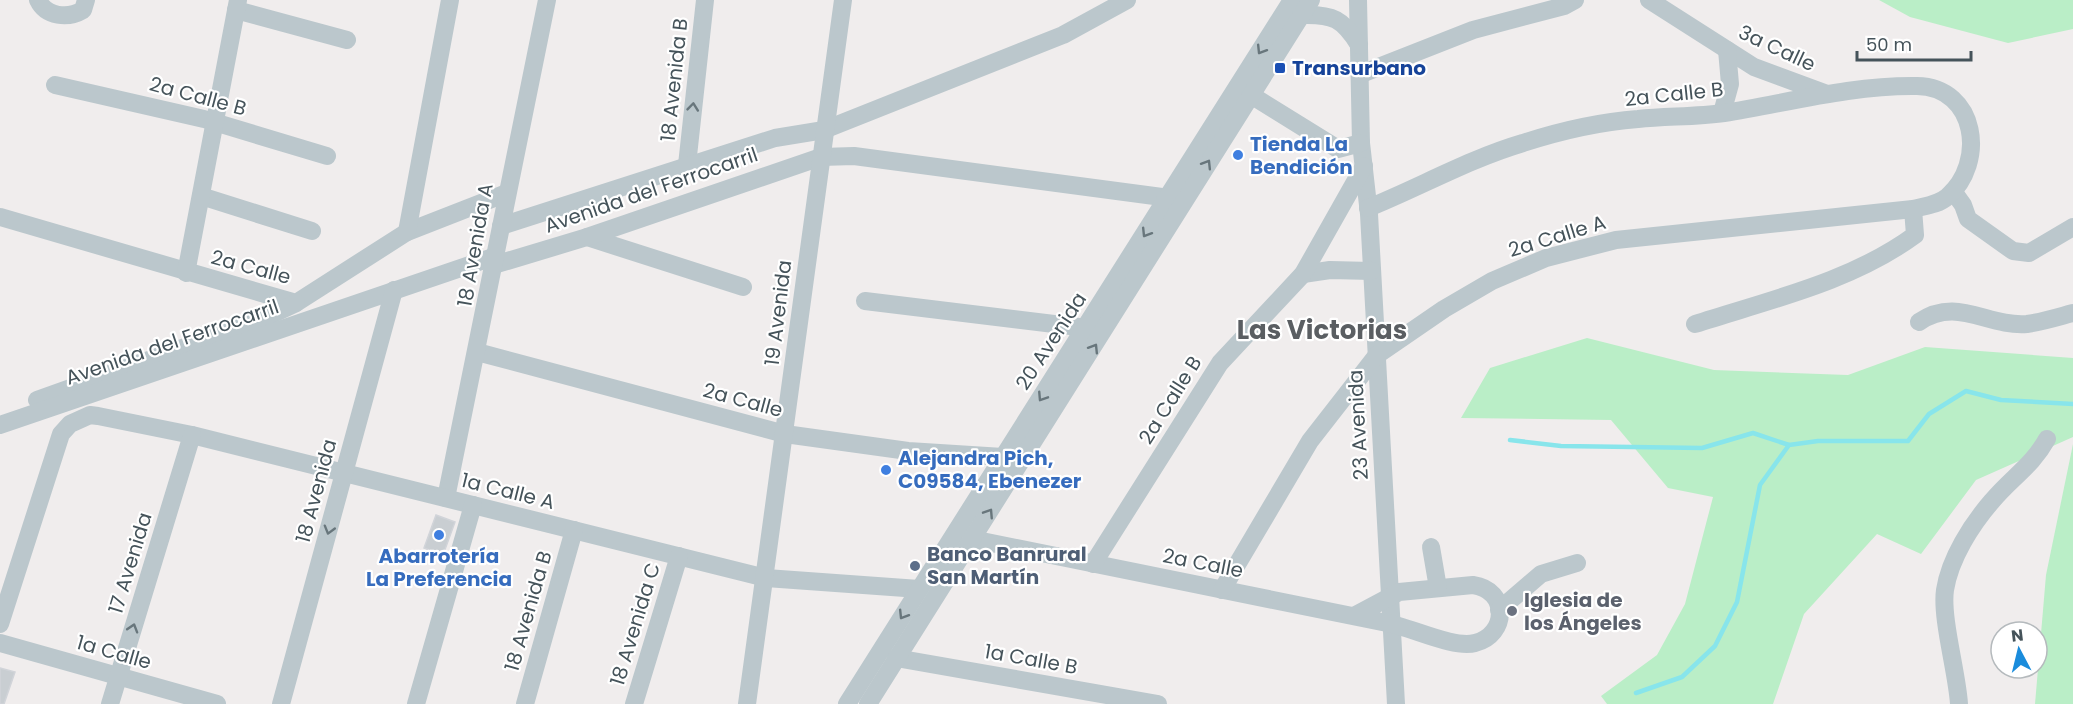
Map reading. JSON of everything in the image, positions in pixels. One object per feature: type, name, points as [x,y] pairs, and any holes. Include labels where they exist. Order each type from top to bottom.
[{"type":"street","points":[[38,0],[50,13],[58,15],[75,15],[83,10],[86,0]]},
{"type":"street","points":[[407,232],[450,0]]},
{"type":"street","name":"18 Avenida A","points":[[446,498],[547,0]]},
{"type":"street","name":"18 Avenida B","points":[[687,165],[705,0]]},
{"type":"street","name":"19 Avenida","points":[[747,704],[766,578],[843,0]]},
{"type":"street","name":"Avenida del Ferrocarril","points":[[501,226],[776,138],[824,130],[1064,35],[1127,0]]},
{"type":"street","name":"23 Avenida","points":[[1358,0],[1361,143],[1372,271],[1396,704]]},
{"type":"street","points":[[1361,74],[1455,37],[1564,6],[1575,0]]},
{"type":"street","name":"3a Calle","points":[[1649,0],[1754,67],[1827,94]]},
{"type":"street","points":[[186,273],[237,5],[347,40]]},
{"type":"street","points":[[1302,5],[1347,26],[1359,46]]},
{"type":"street","name":"20 Avenida","points":[[847,704],[918,589],[1087,328],[1251,95],[1302,5]]},
{"type":"street","name":"20 Avenida","points":[[868,704],[1106,331],[1177,199],[1302,5]]},
{"type":"street","points":[[1722,113],[1730,84],[1727,50]]},
{"type":"street","name":"2a Calle B","points":[[55,85],[214,123],[327,156]]},
{"type":"street","name":"2a Calle B","points":[[1368,208],[1494,152],[1524,142],[1592,126],[1636,119],[1722,113],[1827,94],[1917,86],[1947,92],[1963,110],[1971,136],[1969,159],[1953,191]]},
{"type":"street","points":[[1251,95],[1338,148],[1361,143]]},
{"type":"street","points":[[821,157],[854,156],[1177,199]]},
{"type":"street","name":"Avenida del Ferrocarril","points":[[0,425],[394,290],[587,237],[821,157]]},
{"type":"street","name":"2a Calle B","points":[[1093,564],[1220,363],[1303,274],[1364,166]]},
{"type":"street","points":[[1953,191],[1963,205],[1968,219],[2013,251],[2029,253],[2073,228]]},
{"type":"street","name":"2a Calle A","points":[[1222,590],[1310,441],[1377,355],[1444,309],[1492,281],[1566,252],[1642,237],[1913,210],[1945,199],[1953,191]]},
{"type":"street","name":"2a Calle","points":[[0,217],[186,273],[296,303],[407,232],[507,193]]},
{"type":"street","points":[[201,196],[312,231]]},
{"type":"street","points":[[1695,324],[1847,273],[1872,262],[1915,235],[1913,210]]},
{"type":"street","points":[[587,237],[743,287]]},
{"type":"street","points":[[1303,274],[1330,270],[1372,271]]},
{"type":"street","name":"18 Avenida","points":[[280,704],[394,290]]},
{"type":"street","points":[[865,301],[1087,328]]},
{"type":"street","name":"Avenida del Ferrocarril","points":[[0,413],[258,321],[296,303]]},
{"type":"street","points":[[1918,322],[1933,313],[1950,311],[2026,324],[2073,313]]},
{"type":"street","name":"2a Calle","points":[[477,352],[785,434],[920,452],[1003,457]]},
{"type":"street","name":"1a Calle A","points":[[0,624],[61,434],[70,424],[90,415],[192,435],[766,578],[918,589]]},
{"type":"street","name":"17 Avenida","points":[[110,704],[192,435]]},
{"type":"street","points":[[1959,704],[1957,676],[1945,611],[1945,590],[1954,558],[1992,501],[2036,458],[2047,439]]},
{"type":"street","points":[[416,704],[473,505]]},
{"type":"street","name":"18 Avenida B","points":[[525,704],[574,530]]},
{"type":"street","name":"2a Calle","points":[[972,539],[1391,623],[1468,645],[1488,638],[1496,631],[1500,610]]},
{"type":"street","points":[[1431,547],[1438,588]]},
{"type":"street","name":"18 Avenida C","points":[[634,704],[679,556]]},
{"type":"street","points":[[1354,616],[1390,596],[1438,588],[1481,586],[1494,594],[1500,610],[1541,574],[1577,563]]},
{"type":"street","name":"1a Calle","points":[[0,643],[217,704]]},
{"type":"street","name":"1a Calle B","points":[[896,658],[1158,704]]},
{"type":"green space","points":[[1879,0],[2073,0],[2073,29],[2008,43],[1910,17]]},
{"type":"green space","points":[[1587,338],[1714,370],[1848,375],[1925,347],[2073,358],[2073,437],[1976,480],[1921,554],[1877,534],[1804,614],[1773,704],[1607,704],[1601,696],[1657,655],[1685,604],[1713,497],[1668,488],[1611,420],[1461,418],[1490,368]]},
{"type":"green space","points":[[2073,444],[2073,704],[2035,704],[2037,680],[2049,680],[2049,620],[2042,620],[2046,575]]},
{"type":"building","name":"Abarrotería La Preferencia","points":[[436,515],[455,522],[443,555],[424,548]]},
{"type":"building","points":[[0,668],[15,672],[4,704],[0,704]]},
{"type":"waterway","points":[[1636,693],[1682,677],[1715,646],[1737,602],[1760,485],[1789,445],[1818,441],[1908,441],[1929,414],[1966,391],[2001,400],[2073,404]]},
{"type":"waterway","points":[[1510,440],[1561,446],[1702,448],[1753,433],[1789,445]]},
{"type":"place","name":"Transurbano","points":[[1280,68]]},
{"type":"place","name":"Tienda La Bendición","points":[[1238,155]]},
{"type":"place","name":"Alejandra Pich, C09584, Ebenezer","points":[[886,470]]},
{"type":"place","name":"Abarrotería La Preferencia","points":[[439,535]]},
{"type":"place","name":"Banco Banrural San Martín","points":[[915,566]]},
{"type":"place","name":"Iglesia de los Ángeles","points":[[1512,611]]},
{"type":"district","name":"Las Victorias","points":[[1322,330]]}]
